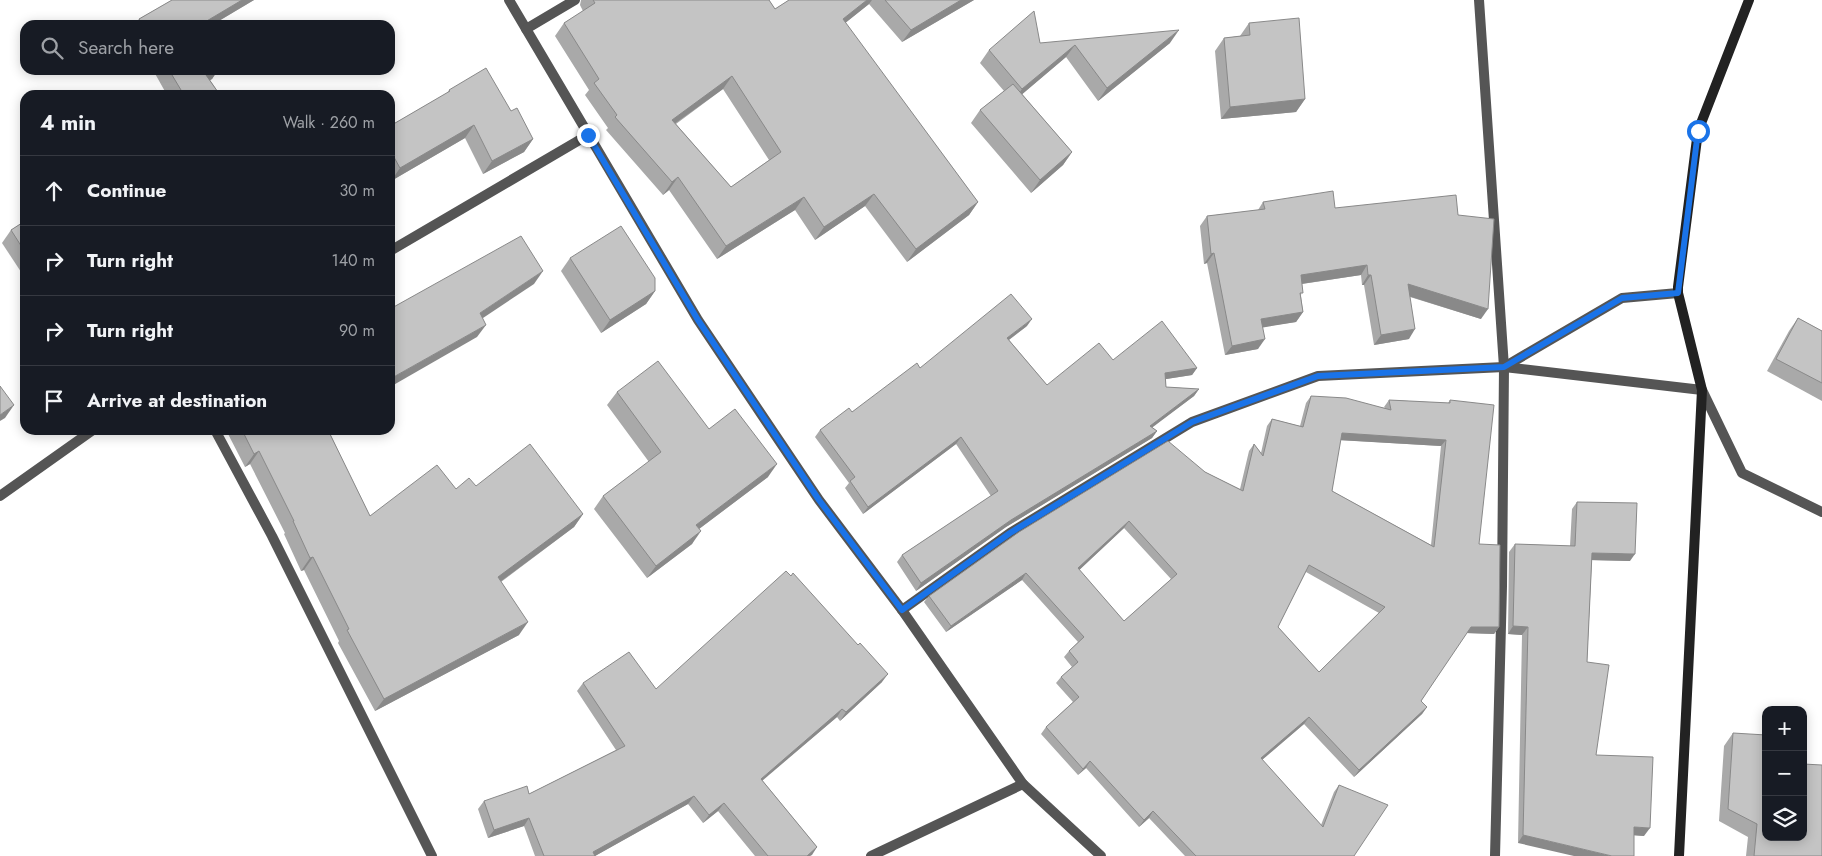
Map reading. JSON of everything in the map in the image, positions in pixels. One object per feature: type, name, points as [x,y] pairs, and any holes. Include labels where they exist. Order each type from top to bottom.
[{"type":"street","points":[[509,0],[698,320],[819,500],[902,610],[1023,784],[1102,856]]},
{"type":"street","points":[[526,29],[575,0]]},
{"type":"street","points":[[1479,0],[1504,367],[1502,586],[1494,856]]},
{"type":"street","points":[[1749,0],[1698,131],[1678,293],[1702,390],[1742,473],[1822,512]]},
{"type":"street","points":[[395,248],[588,135]]},
{"type":"street","points":[[1504,367],[1622,298],[1678,293]]},
{"type":"street","points":[[902,610],[1010,533],[1192,422],[1318,376],[1504,367],[1702,390]]},
{"type":"street","points":[[1679,856],[1702,390]]},
{"type":"street","points":[[0,496],[86,435]]},
{"type":"street","points":[[218,435],[272,536],[432,856]]},
{"type":"street","points":[[871,856],[1023,784]]},
{"type":"building","points":[[172,0],[242,0],[208,20],[139,19]]},
{"type":"building","points":[[593,0],[769,0],[775,9],[789,0],[867,0],[843,19],[978,202],[916,249],[874,194],[824,227],[804,197],[726,246],[678,177],[672,182],[615,117],[617,115],[594,83],[599,79],[564,23],[595,3]],"holes":[[[732,76],[781,152],[731,187],[672,120]]]},
{"type":"building","points":[[885,0],[961,0],[911,30]]},
{"type":"building","points":[[1034,11],[1040,43],[1179,30],[1107,88],[1075,45],[1022,89],[989,50]]},
{"type":"building","points":[[1299,18],[1305,99],[1230,107],[1224,38],[1250,35],[1249,23]]},
{"type":"building","points":[[486,68],[511,111],[517,108],[533,139],[492,161],[474,125],[400,168],[395,159],[395,123]]},
{"type":"building","points":[[172,75],[206,75],[216,90],[181,90]]},
{"type":"building","points":[[1013,84],[1072,152],[1040,180],[980,110]]},
{"type":"building","points":[[1333,191],[1335,208],[1456,195],[1458,215],[1494,219],[1488,309],[1408,284],[1415,329],[1381,335],[1371,275],[1368,275],[1367,265],[1301,275],[1303,293],[1300,293],[1303,312],[1261,319],[1265,339],[1232,346],[1214,253],[1211,254],[1207,216],[1265,209],[1263,202]]},
{"type":"building","points":[[20,224],[20,244],[11,230]]},
{"type":"building","points":[[621,226],[655,278],[655,291],[610,320],[570,258]]},
{"type":"building","points":[[521,236],[543,271],[480,313],[486,325],[395,376],[395,306]]},
{"type":"building","points":[[1011,294],[1032,319],[1007,338],[1047,385],[1099,343],[1113,360],[1162,321],[1197,368],[1165,373],[1166,387],[1199,389],[1150,426],[1157,431],[1011,520],[921,583],[902,555],[998,491],[961,437],[868,507],[850,481],[855,477],[820,430],[849,408],[852,412],[917,363],[920,368]]},
{"type":"building","points":[[1798,318],[1822,331],[1822,383],[1776,359]]},
{"type":"building","points":[[658,361],[709,429],[735,409],[777,464],[696,525],[701,531],[656,566],[603,496],[661,452],[617,392]]},
{"type":"building","points":[[0,386],[14,405],[0,415]]},
{"type":"building","points":[[1311,396],[1346,398],[1391,410],[1389,400],[1450,403],[1450,400],[1494,405],[1479,544],[1500,545],[1499,627],[1471,627],[1421,701],[1427,707],[1359,770],[1309,717],[1261,758],[1323,827],[1339,785],[1388,805],[1354,856],[1196,856],[1153,811],[1144,820],[1090,761],[1083,769],[1046,727],[1079,697],[1061,677],[1078,662],[1069,651],[1084,637],[1026,573],[951,626],[929,596],[1019,532],[1168,441],[1205,472],[1243,491],[1254,444],[1263,456],[1272,419],[1303,427]],"holes":[[[1342,433],[1446,440],[1434,547],[1332,491]],[[1129,521],[1177,574],[1124,621],[1078,568]],[[1309,565],[1385,607],[1319,672],[1278,627]]]},
{"type":"building","points":[[244,435],[330,435],[370,516],[437,465],[456,489],[469,478],[476,486],[530,444],[583,514],[498,577],[528,622],[384,699],[347,630],[349,629],[313,557],[310,558],[259,451],[254,454]]},
{"type":"building","points":[[1577,502],[1637,503],[1635,554],[1592,553],[1587,662],[1609,665],[1596,755],[1653,757],[1650,828],[1634,827],[1634,856],[1612,856],[1523,835],[1528,627],[1513,626],[1515,544],[1575,546]]},
{"type":"building","points":[[786,571],[791,576],[793,573],[858,645],[860,643],[888,674],[846,712],[842,709],[761,779],[817,847],[807,856],[768,856],[724,803],[709,815],[694,796],[593,852],[595,856],[544,856],[529,818],[494,830],[484,801],[527,786],[529,794],[625,746],[583,683],[629,652],[656,689]]},
{"type":"building","points":[[1733,733],[1762,735],[1762,841],[1807,841],[1807,764],[1822,765],[1822,856],[1754,856],[1757,824],[1728,809]]},
{"type":"route","points":[[588,135],[698,320],[819,500],[902,610],[1010,533],[1192,422],[1318,376],[1504,367],[1622,298],[1678,293],[1698,131]]}]
